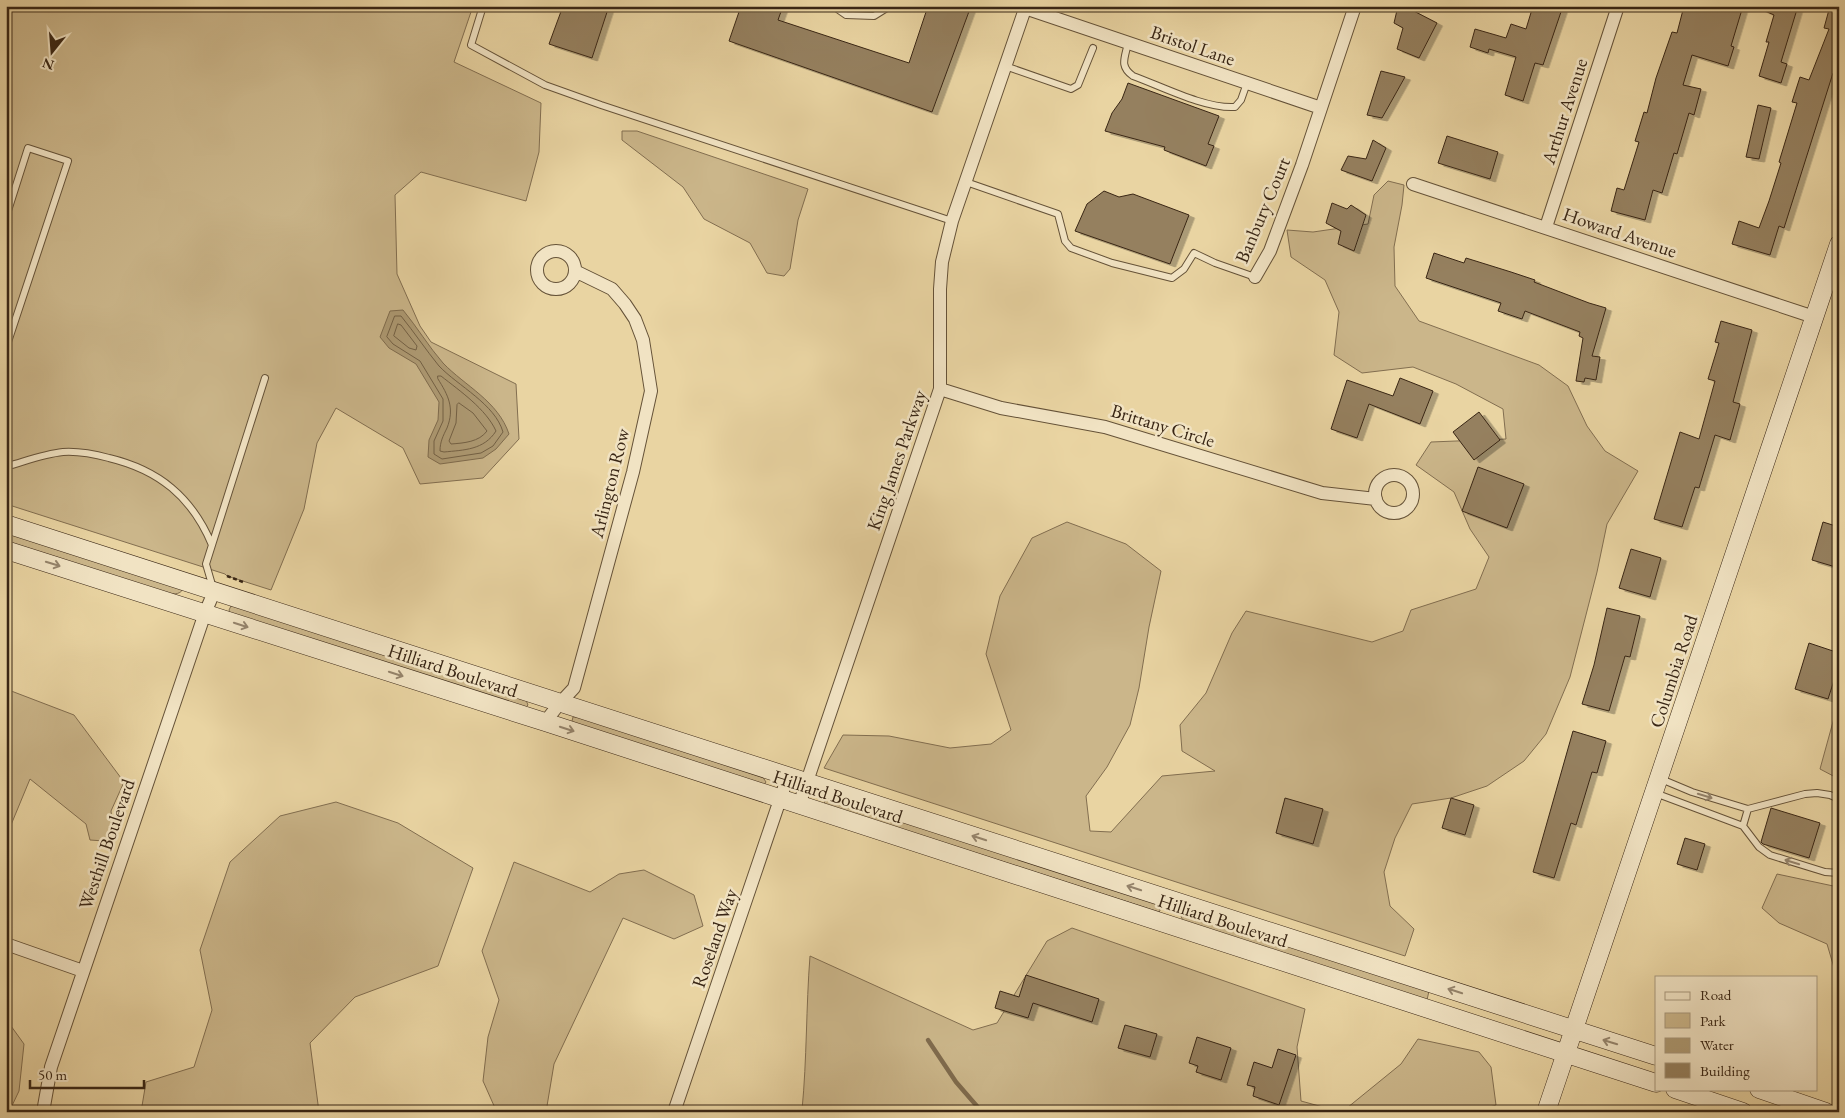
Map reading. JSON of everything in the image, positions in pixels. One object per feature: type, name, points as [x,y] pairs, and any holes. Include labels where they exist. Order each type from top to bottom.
[{"type":"main road","name":"Columbia Road","points":[[1546,1112],[1839,244]]},
{"type":"main road","name":"Hilliard Boulevard","points":[[6,524],[1655,1056]]},
{"type":"main road","name":"Hilliard Boulevard","points":[[6,550],[545,722],[1655,1083]]},
{"type":"main road","points":[[1679,1090],[1743,1112]]},
{"type":"main road","points":[[1761,1090],[1826,1112]]},
{"type":"street","name":"Banbury Court","points":[[1255,277],[1270,251],[1302,165],[1355,6]]},
{"type":"street","name":"Arthur Avenue","points":[[1546,226],[1618,6]]},
{"type":"street","name":"King James Parkway","points":[[799,805],[940,389],[940,290],[942,262],[952,221],[1026,7]]},
{"type":"street","name":"Bristol Lane","points":[[1026,7],[1320,108]]},
{"type":"street","name":"Howard Avenue","points":[[1413,184],[1546,226],[1814,317]]},
{"type":"street","name":"Arlington Row","points":[[545,722],[560,702],[574,688],[633,472],[651,391],[643,340],[635,319],[612,290],[575,271]]},
{"type":"street","name":"Brittany Circle","points":[[940,389],[1001,408],[1105,427],[1322,493],[1376,499]]},
{"type":"street","name":"Westhill Boulevard","points":[[43,1112],[51,1067],[205,613],[214,592]]},
{"type":"street","name":"Roseland Way","points":[[674,1112],[788,776]]},
{"type":"street","points":[[6,944],[83,972]]},
{"type":"lane","points":[[484,6],[471,45],[545,85],[952,221]]},
{"type":"lane","points":[[833,6],[846,14],[874,16],[890,6]]},
{"type":"lane","points":[[1128,43],[1123,64],[1126,71],[1133,76],[1221,108],[1235,107],[1241,100],[1247,83]]},
{"type":"lane","points":[[1005,66],[1071,89],[1078,85],[1093,48]]},
{"type":"lane","points":[[6,217],[28,148],[68,161],[6,348]]},
{"type":"lane","name":"Banbury Court","points":[[966,182],[1058,214],[1065,241],[1071,248],[1112,263],[1172,278],[1184,269],[1194,253],[1255,277]]},
{"type":"lane","points":[[214,592],[206,564],[265,378]]},
{"type":"lane","points":[[7,465],[64,452],[92,454],[139,468],[160,479],[188,504],[205,529],[212,545]]},
{"type":"lane","points":[[1657,786],[1692,792],[1748,809],[1805,794],[1830,795],[1839,800]]},
{"type":"lane","points":[[1657,786],[1743,826],[1759,847],[1770,855],[1825,872],[1839,873]]},
{"type":"lane","points":[[1743,826],[1748,809]]},
{"type":"path","points":[[227,576],[243,582]]},
{"type":"green space","points":[[6,6],[473,6],[454,62],[541,103],[539,152],[526,201],[421,172],[395,195],[397,274],[420,326],[431,342],[516,384],[519,439],[483,478],[420,484],[403,448],[336,408],[317,443],[304,509],[271,590],[6,504]]},
{"type":"green space","points":[[622,131],[637,131],[808,189],[798,220],[790,269],[784,276],[767,273],[750,243],[704,219],[683,187],[622,140]]},
{"type":"green space","points":[[1388,181],[1404,185],[1394,247],[1395,286],[1419,321],[1539,365],[1568,386],[1587,426],[1605,451],[1638,471],[1607,524],[1597,572],[1570,677],[1546,734],[1524,761],[1487,786],[1451,798],[1412,804],[1395,838],[1384,872],[1390,906],[1414,929],[1405,956],[824,768],[843,735],[889,736],[950,748],[991,744],[1011,730],[986,654],[1000,596],[1032,538],[1067,522],[1126,544],[1161,571],[1139,688],[1130,725],[1107,767],[1086,796],[1090,831],[1111,832],[1162,776],[1215,771],[1182,751],[1180,725],[1206,693],[1232,633],[1246,611],[1372,642],[1403,631],[1411,610],[1476,589],[1489,557],[1470,529],[1454,492],[1416,465],[1431,442],[1506,439],[1503,409],[1456,384],[1413,367],[1362,373],[1334,355],[1339,312],[1325,280],[1291,257],[1287,230],[1313,232],[1368,224],[1374,195]]},
{"type":"green space","points":[[6,532],[183,589],[181,592],[170,594],[9,542],[6,540]]},
{"type":"green space","points":[[231,606],[237,606],[526,700],[528,705],[525,708],[230,613]]},
{"type":"green space","points":[[6,689],[74,715],[124,782],[111,811],[113,830],[104,841],[90,840],[86,824],[30,779],[6,837]]},
{"type":"green space","points":[[1839,700],[1839,779],[1820,769]]},
{"type":"green space","points":[[573,717],[579,717],[762,776],[766,782],[764,785],[574,724],[572,721]]},
{"type":"green space","points":[[826,798],[1159,904],[1160,911],[824,804]]},
{"type":"green space","points":[[336,802],[398,823],[473,868],[438,966],[355,997],[310,1043],[319,1112],[141,1112],[146,1082],[194,1067],[212,1010],[200,950],[230,862],[280,816]]},
{"type":"green space","points":[[514,862],[590,892],[619,874],[644,870],[694,895],[703,926],[674,939],[623,918],[554,1064],[546,1112],[490,1112],[495,1108],[483,1081],[488,1037],[499,1000],[482,951]]},
{"type":"green space","points":[[1777,874],[1838,887],[1839,885],[1839,972],[1835,971],[1827,944],[1779,923],[1762,908]]},
{"type":"green space","points":[[1185,912],[1429,991],[1427,1000],[1183,921],[1181,916]]},
{"type":"green space","points":[[1072,928],[1305,1009],[1297,1047],[1301,1101],[1341,1112],[805,1112],[802,1110],[810,956],[973,1030],[997,1023],[1047,941]]},
{"type":"green space","points":[[6,1019],[24,1044],[19,1091],[9,1112],[6,1112]]},
{"type":"green space","points":[[1418,1039],[1479,1052],[1491,1067],[1496,1105],[1474,1112],[1342,1112],[1401,1064]]},
{"type":"water","points":[[403,310],[443,363],[489,403],[504,422],[509,434],[496,449],[483,458],[440,464],[428,457],[429,440],[438,420],[439,402],[416,364],[389,348],[380,337],[390,311]]},
{"type":"building","points":[[563,6],[609,6],[592,58],[549,44]]},
{"type":"building","points":[[741,6],[783,6],[778,20],[909,63],[928,6],[971,6],[932,112],[729,41]]},
{"type":"building","points":[[1398,6],[1404,6],[1437,23],[1419,58],[1397,49],[1403,28],[1394,23]]},
{"type":"building","points":[[1533,6],[1563,6],[1543,65],[1535,63],[1523,101],[1505,95],[1516,57],[1489,49],[1488,53],[1470,47],[1475,29],[1506,38],[1511,24],[1526,29]]},
{"type":"building","points":[[1684,6],[1743,6],[1731,46],[1734,47],[1728,66],[1692,55],[1683,85],[1701,89],[1694,115],[1689,113],[1677,154],[1674,153],[1662,193],[1653,190],[1645,220],[1611,211],[1617,188],[1624,190],[1639,142],[1635,141],[1644,112],[1647,113],[1656,78],[1672,32],[1677,33]]},
{"type":"building","points":[[1754,6],[1798,6],[1781,62],[1787,64],[1781,83],[1759,76],[1769,42],[1766,42],[1774,15]]},
{"type":"building","points":[[1830,6],[1839,6],[1839,67],[1836,74],[1833,73],[1784,228],[1779,226],[1770,255],[1732,244],[1739,221],[1759,228],[1781,163],[1779,162],[1797,103],[1792,102],[1800,77],[1809,80],[1829,29],[1824,28]]},
{"type":"building","points":[[1381,71],[1405,77],[1382,118],[1367,115]]},
{"type":"building","points":[[1128,83],[1219,116],[1208,144],[1214,146],[1206,166],[1164,150],[1165,147],[1105,131],[1112,113],[1122,99]]},
{"type":"building","points":[[1758,105],[1771,108],[1759,159],[1746,157]]},
{"type":"building","points":[[1447,136],[1498,152],[1490,179],[1438,163]]},
{"type":"building","points":[[1373,140],[1386,148],[1372,181],[1341,170],[1348,156],[1366,159]]},
{"type":"building","points":[[1104,191],[1119,197],[1133,194],[1189,215],[1170,264],[1075,231],[1087,204]]},
{"type":"building","points":[[1332,203],[1347,209],[1351,205],[1366,215],[1354,251],[1338,244],[1341,231],[1326,223]]},
{"type":"building","points":[[1434,253],[1464,263],[1466,258],[1511,272],[1606,308],[1592,356],[1600,357],[1596,380],[1585,378],[1584,382],[1576,381],[1583,338],[1579,336],[1580,332],[1525,311],[1522,319],[1498,311],[1501,303],[1426,278]]},
{"type":"building","points":[[1721,321],[1752,330],[1733,402],[1740,404],[1730,440],[1715,435],[1699,488],[1695,487],[1682,527],[1654,519],[1680,432],[1699,439],[1715,381],[1708,379],[1719,343],[1715,342]]},
{"type":"building","points":[[1400,378],[1433,391],[1420,424],[1369,404],[1357,438],[1331,429],[1347,380],[1393,396]]},
{"type":"building","points":[[1479,412],[1500,440],[1474,460],[1453,432]]},
{"type":"building","points":[[1478,467],[1524,484],[1507,528],[1462,511]]},
{"type":"building","points":[[1823,522],[1839,527],[1839,568],[1812,560]]},
{"type":"building","points":[[1631,549],[1661,558],[1650,597],[1619,588]]},
{"type":"building","points":[[1607,608],[1640,616],[1630,657],[1625,656],[1609,711],[1582,704],[1594,665]]},
{"type":"building","points":[[1809,643],[1839,653],[1839,665],[1828,699],[1795,689]]},
{"type":"building","points":[[1573,731],[1606,741],[1597,773],[1592,772],[1576,825],[1571,823],[1554,878],[1533,872]]},
{"type":"building","points":[[1285,798],[1323,809],[1313,844],[1276,833]]},
{"type":"building","points":[[1451,798],[1474,805],[1465,835],[1442,828]]},
{"type":"building","points":[[1771,808],[1820,823],[1809,858],[1761,842]]},
{"type":"building","points":[[1685,838],[1705,844],[1697,870],[1677,864]]},
{"type":"building","points":[[1026,975],[1099,999],[1092,1022],[1033,1003],[1028,1018],[995,1008],[1000,991],[1019,997]]},
{"type":"building","points":[[1125,1025],[1157,1034],[1150,1057],[1118,1048]]},
{"type":"building","points":[[1197,1037],[1231,1048],[1221,1080],[1196,1072],[1198,1066],[1189,1063]]},
{"type":"building","points":[[1278,1049],[1296,1055],[1279,1105],[1253,1096],[1255,1087],[1247,1085],[1254,1062],[1272,1068]]},
{"type":"waterway","points":[[928,1040],[956,1082],[982,1112]]}]
